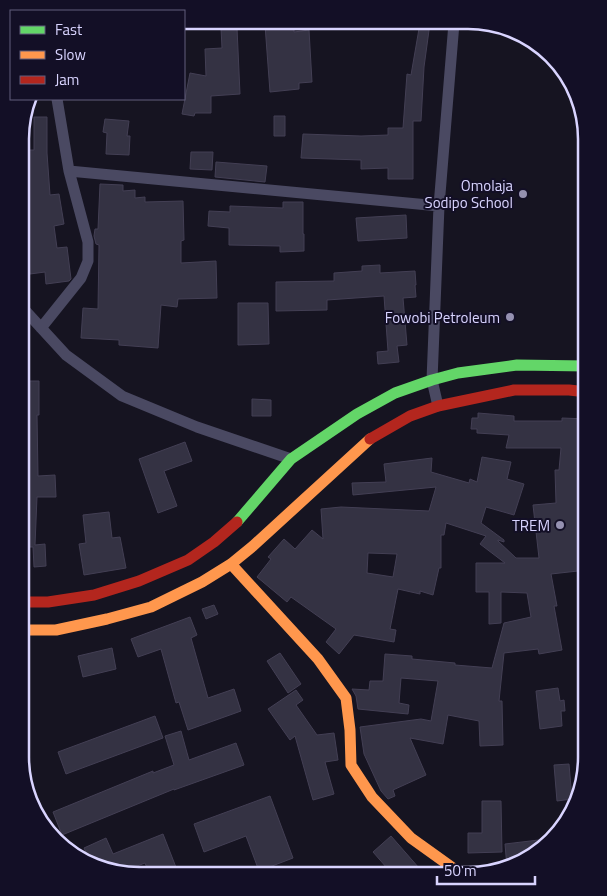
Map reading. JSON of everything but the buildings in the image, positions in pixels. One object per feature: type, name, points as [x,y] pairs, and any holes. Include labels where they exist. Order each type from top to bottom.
[{"type":"main road","points":[[29,602],[48,602],[94,595],[139,581],[188,560],[214,542],[236,523],[292,459],[357,414],[395,393],[458,373],[517,365],[578,366]]},
{"type":"main road","points":[[29,630],[56,630],[151,607],[202,582],[231,564],[253,546],[372,436],[410,416],[438,406],[514,390],[578,391]]},
{"type":"main road","points":[[231,564],[318,659],[346,698],[350,730],[351,765],[372,798],[411,838],[451,867]]},
{"type":"street","points":[[438,406],[432,380],[439,206],[454,29]]},
{"type":"street","points":[[41,328],[81,278],[88,261],[88,242],[69,171],[58,100]]},
{"type":"street","points":[[69,171],[439,206]]},
{"type":"street","points":[[29,315],[66,355],[122,396],[197,427],[292,459]]},
{"type":"traffic: fast","points":[[237,522],[291,459],[357,414],[395,393],[458,373],[517,365],[578,366]]},
{"type":"traffic: slow","points":[[29,630],[56,630],[151,607],[202,582],[231,564],[253,546],[370,439]]},
{"type":"traffic: slow","points":[[231,564],[318,659],[346,698],[350,730],[351,765],[372,797],[411,838],[451,867]]},
{"type":"traffic: jam","points":[[370,439],[410,416],[438,406],[514,390],[578,391]]},
{"type":"traffic: jam","points":[[29,602],[48,602],[94,595],[139,581],[188,560],[214,542],[237,522]]},
{"type":"place","name":"Omolaja Sodipo School","points":[[523,194]]},
{"type":"place","name":"Fowobi Petroleum","points":[[510,317]]},
{"type":"place","name":"TREM","points":[[560,525]]}]
